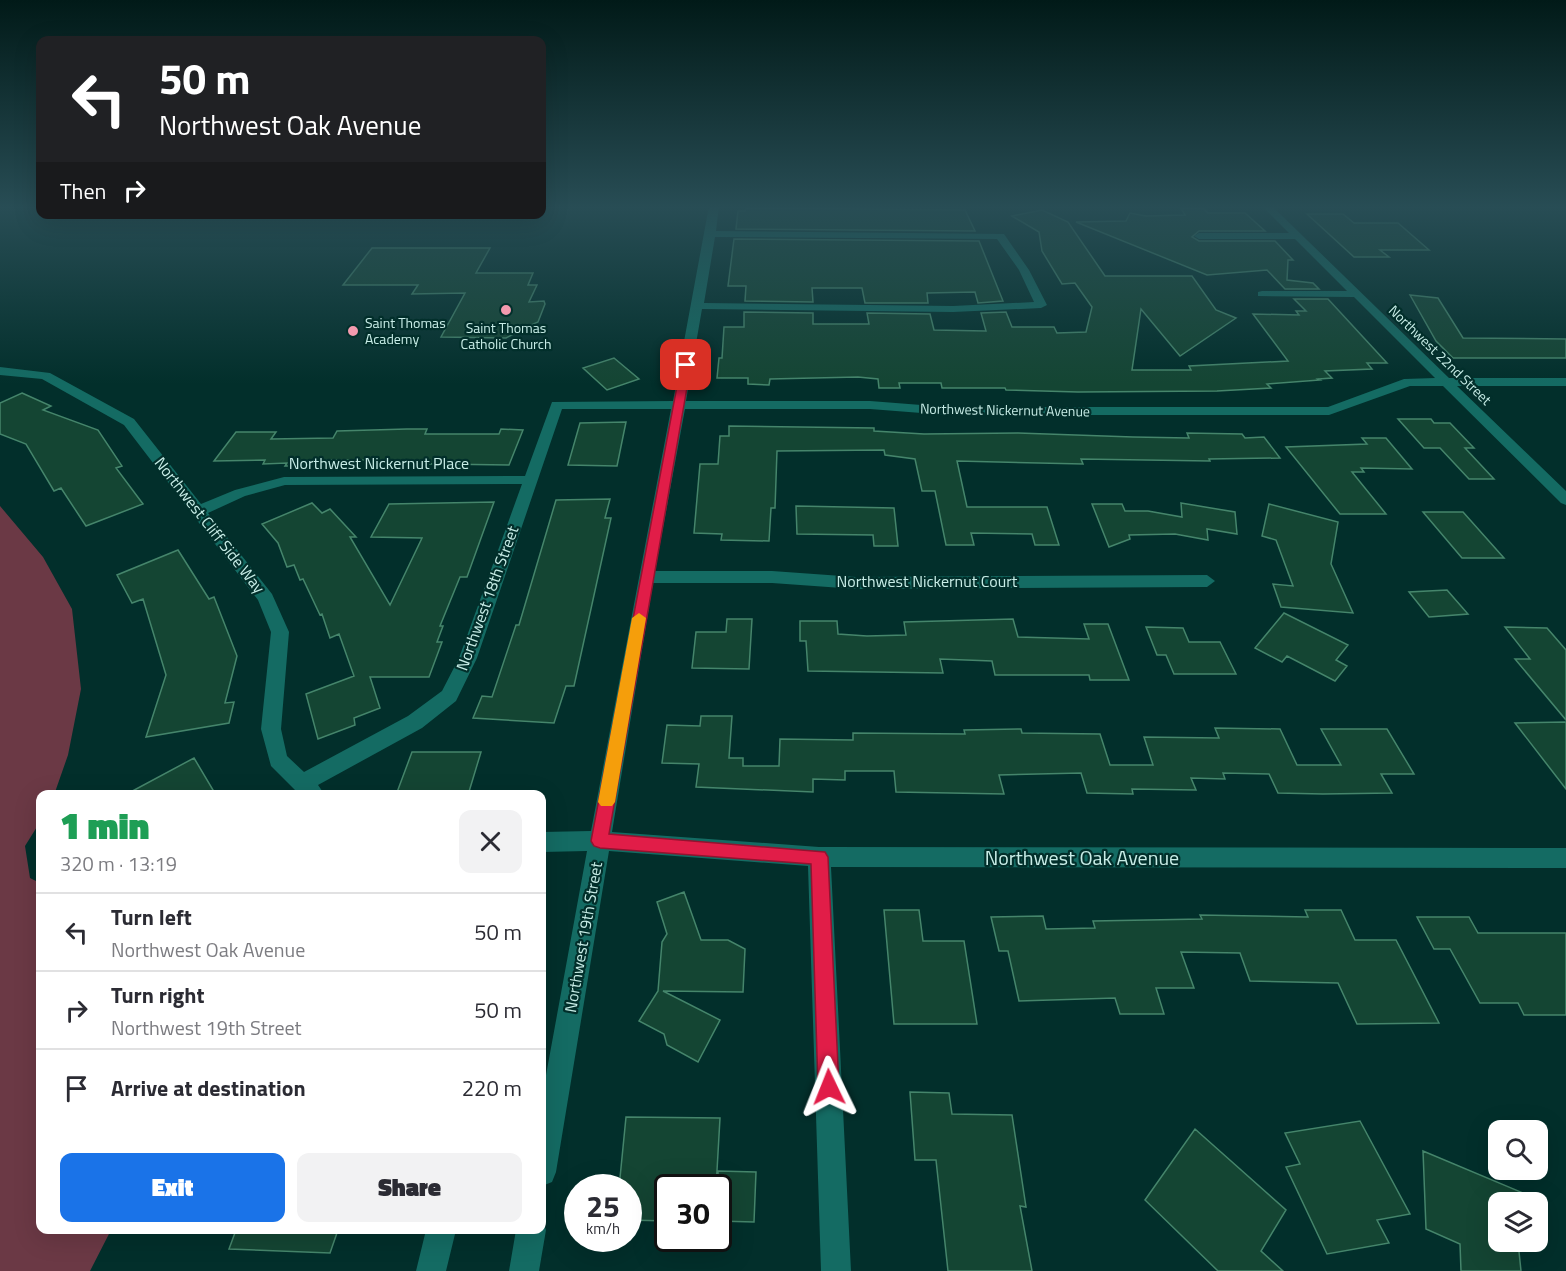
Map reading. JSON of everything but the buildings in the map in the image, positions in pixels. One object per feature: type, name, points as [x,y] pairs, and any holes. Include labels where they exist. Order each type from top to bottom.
[{"type":"street","name":"Northwest 19th Street","points":[[546,1149],[646,577],[704,265]]},
{"type":"street","points":[[696,306],[953,309],[1041,305],[1021,265]]},
{"type":"street","name":"Northwest 22nd Street","points":[[1327,265],[1566,500]]},
{"type":"street","points":[[1262,294],[1357,294]]},
{"type":"street","name":"Northwest Cliff Side Way","points":[[0,371],[45,376],[129,422],[266,598],[280,632],[271,729],[279,760],[307,789]]},
{"type":"street","name":"Northwest Nickernut Avenue","points":[[557,405],[870,405],[947,411],[1329,411],[1409,382],[1566,382]]},
{"type":"street","name":"Northwest 18th Street","points":[[307,789],[415,722],[449,696],[468,658],[557,405]]},
{"type":"street","name":"Northwest Nickernut Place","points":[[199,511],[240,493],[284,481],[529,480]]},
{"type":"street","name":"Northwest Nickernut Court","points":[[646,577],[772,577],[856,583],[1207,581]]},
{"type":"street","points":[[546,842],[600,841]]},
{"type":"street","name":"Northwest Oak Avenue","points":[[600,841],[819,857],[1566,858]]},
{"type":"street","points":[[819,857],[836,1271]]},
{"type":"street","points":[[431,1271],[440,1234]]},
{"type":"street","points":[[524,1271],[530,1234]]},
{"type":"shaded area","points":[[0,506],[43,557],[72,609],[81,689],[68,755],[56,790],[36,790],[36,828],[25,846],[30,878],[36,881],[36,1234],[109,1234],[90,1271],[0,1271]]},
{"type":"slow traffic","points":[[607,802],[639,618]]},
{"type":"place","name":"Saint Thomas Catholic Church","points":[[506,310]]},
{"type":"place","name":"Saint Thomas Academy","points":[[353,331]]},
{"type":"route","points":[[686,365],[600,841],[819,857],[829,1087]]}]
